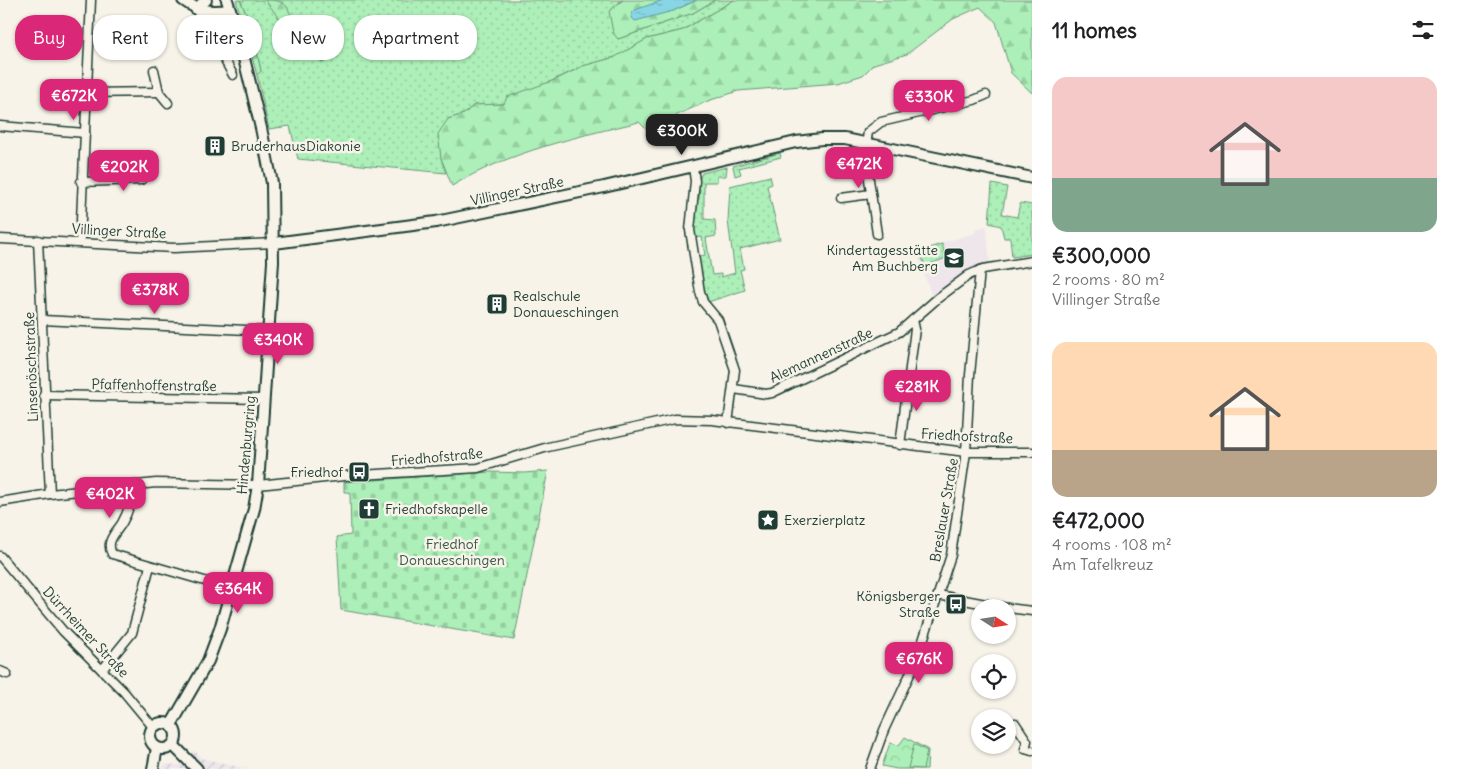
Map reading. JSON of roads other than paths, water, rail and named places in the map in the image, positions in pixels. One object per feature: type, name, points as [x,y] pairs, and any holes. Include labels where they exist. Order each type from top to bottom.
[{"type":"main road","points":[[183,0],[196,9],[206,0]]},
{"type":"main road","name":"Hindenburgring","points":[[171,725],[208,662],[232,589],[254,509],[258,485],[274,243],[272,183],[261,128],[228,5],[207,12],[196,9]]},
{"type":"main road","name":"Villinger Straße","points":[[274,243],[436,222],[694,167],[796,142],[822,138],[865,143],[1032,178]]},
{"type":"main road","points":[[159,723],[171,725],[176,736],[172,745],[165,749],[157,748],[149,738],[153,727],[159,723]]},
{"type":"main road","points":[[172,745],[197,769]]},
{"type":"main road","points":[[153,769],[157,748]]},
{"type":"street","points":[[80,242],[91,0]]},
{"type":"street","points":[[196,9],[233,75]]},
{"type":"street","points":[[154,70],[158,92],[168,103]]},
{"type":"street","points":[[86,92],[158,92]]},
{"type":"street","points":[[877,234],[865,143],[868,132],[881,122],[986,95]]},
{"type":"street","points":[[0,126],[85,132]]},
{"type":"street","points":[[694,167],[695,181],[690,230],[694,264],[703,302],[718,320],[735,370],[728,423]]},
{"type":"street","points":[[82,182],[141,180],[150,168]]},
{"type":"street","points":[[841,198],[871,194]]},
{"type":"street","name":"Villinger Straße","points":[[0,239],[174,248],[274,243]]},
{"type":"street","name":"Linsenöschstraße","points":[[38,240],[50,494]]},
{"type":"street","name":"Alemannenstraße","points":[[734,389],[772,393],[899,332],[959,281],[980,270],[1032,261]]},
{"type":"street","name":"Breslauer Straße","points":[[870,769],[884,730],[918,659],[951,556],[966,452],[970,375],[980,270]]},
{"type":"street","points":[[42,320],[268,331]]},
{"type":"street","name":"Friedhofstraße","points":[[900,444],[915,329],[913,320]]},
{"type":"street","name":"Pfaffenhoffenstraße","points":[[44,395],[263,399]]},
{"type":"street","name":"Friedhofstraße","points":[[0,502],[50,494],[156,483],[258,485],[344,476],[478,468],[548,447],[675,419],[691,418],[966,452],[1032,452]]},
{"type":"street","points":[[133,485],[133,494],[122,523],[115,530],[110,543],[110,550],[115,556],[232,589]]},
{"type":"street","name":"Dürrheimer Straße","points":[[0,556],[63,631],[102,670],[153,727]]},
{"type":"street","points":[[102,670],[132,633],[150,566]]},
{"type":"street","points":[[938,595],[971,601]]},
{"type":"street","points":[[1016,609],[1032,611]]},
{"type":"street","points":[[1016,724],[1027,741],[1026,749],[1032,751]]},
{"type":"water","points":[[663,0],[697,0],[673,11],[635,21],[632,18],[632,13],[635,10]]},
{"type":"place","name":"BruderhausDiakonie","points":[[215,146]]},
{"type":"place","name":"Kindertagesstätte Am Buchberg","points":[[954,258]]},
{"type":"place","name":"Realschule Donaueschingen","points":[[497,304]]},
{"type":"place","name":"Friedhof","points":[[359,472]]},
{"type":"place","name":"Friedhofskapelle","points":[[369,509]]},
{"type":"place","name":"Exerzierplatz","points":[[768,520]]},
{"type":"place","name":"Königsberger Straße","points":[[956,604]]},
{"type":"park label","name":"Friedhof Donaueschingen","points":[[452,552]]}]
